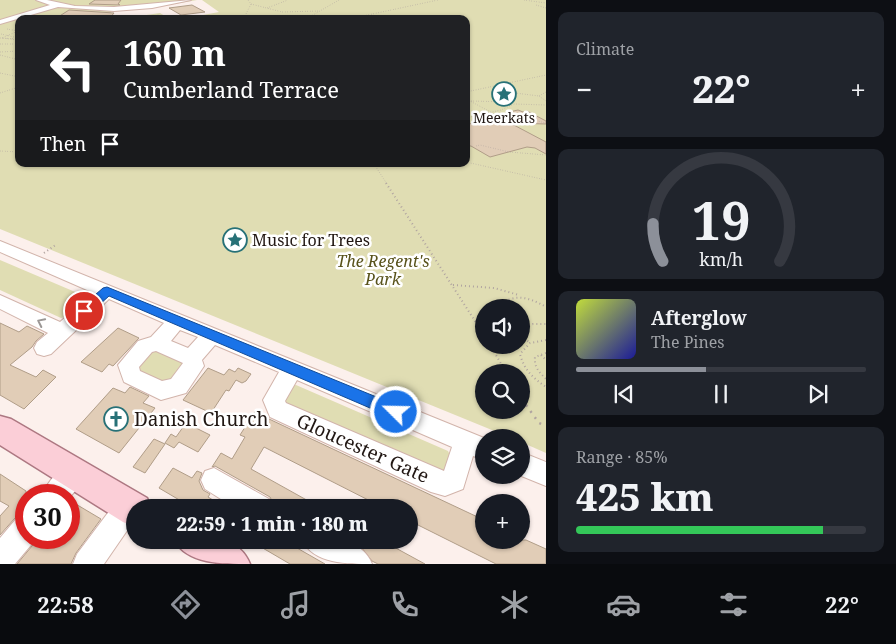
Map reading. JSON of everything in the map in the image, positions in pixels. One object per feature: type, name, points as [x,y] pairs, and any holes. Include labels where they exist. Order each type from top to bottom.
[{"type":"main road","points":[[0,429],[64,484]]},
{"type":"main road","points":[[80,490],[126,506]]},
{"type":"main road","points":[[207,549],[232,564]]},
{"type":"street","points":[[38,0],[57,5],[89,8],[153,6],[188,0]]},
{"type":"street","points":[[98,8],[101,3],[109,1]]},
{"type":"street","points":[[30,15],[57,5]]},
{"type":"street","points":[[59,15],[74,6]]},
{"type":"street","points":[[88,15],[82,12],[89,8]]},
{"type":"street","points":[[3,25],[15,21]]},
{"type":"street","points":[[0,246],[474,445]]},
{"type":"street","points":[[44,348],[107,291]]},
{"type":"street","points":[[0,301],[62,332]]},
{"type":"street","points":[[157,343],[191,358],[194,366],[178,387],[161,391],[131,376],[128,365],[145,346],[157,343],[178,320]]},
{"type":"street","points":[[191,358],[212,334]]},
{"type":"street","name":"Gloucester Gate","points":[[293,368],[274,400],[278,410],[440,483],[445,484],[454,480],[474,445]]},
{"type":"street","points":[[530,468],[546,474]]},
{"type":"street","points":[[214,480],[245,499]]},
{"type":"street","points":[[87,564],[126,515]]},
{"type":"street","points":[[0,560],[15,542]]},
{"type":"street","points":[[332,549],[358,564]]},
{"type":"path","points":[[248,0],[251,4],[266,9],[292,13],[320,11]]},
{"type":"path","points":[[266,9],[288,0]]},
{"type":"path","points":[[313,15],[339,0]]},
{"type":"path","points":[[368,15],[438,0]]},
{"type":"path","points":[[524,0],[546,4]]},
{"type":"path","points":[[246,15],[251,4]]},
{"type":"path","points":[[536,5],[546,9]]},
{"type":"path","points":[[3,25],[15,30]]},
{"type":"path","points":[[0,38],[15,33]]},
{"type":"path","points":[[1,34],[15,38]]},
{"type":"path","points":[[3,37],[15,39]]},
{"type":"path","points":[[0,44],[15,44]]},
{"type":"path","points":[[0,52],[15,51]]},
{"type":"path","points":[[0,55],[15,59]]},
{"type":"path","points":[[0,73],[15,77]]},
{"type":"path","points":[[470,91],[546,75]]},
{"type":"path","points":[[0,93],[15,88]]},
{"type":"path","points":[[539,96],[546,92]]},
{"type":"path","points":[[516,93],[539,96],[546,101]]},
{"type":"path","points":[[508,96],[506,100],[512,104]]},
{"type":"path","points":[[509,102],[494,104],[476,100],[470,101],[515,125]]},
{"type":"path","points":[[470,117],[492,112],[512,104],[546,105]]},
{"type":"path","points":[[502,117],[508,113],[525,115],[539,123],[546,123]]},
{"type":"path","points":[[525,115],[528,120]]},
{"type":"path","points":[[476,146],[480,145],[509,152],[546,155]]},
{"type":"path","points":[[0,151],[15,152]]},
{"type":"path","points":[[470,163],[546,180]]},
{"type":"path","points":[[376,167],[475,320]]},
{"type":"path","points":[[452,285],[494,288],[519,295],[546,306]]},
{"type":"path","points":[[505,299],[519,295]]},
{"type":"path","points":[[530,325],[546,324]]},
{"type":"path","points":[[530,343],[546,340]]},
{"type":"path","points":[[546,353],[535,357],[534,363],[536,370],[546,380]]},
{"type":"path","points":[[520,354],[525,371],[546,386]]},
{"type":"path","points":[[540,354],[546,360]]},
{"type":"path","points":[[530,410],[539,423],[546,426]]},
{"type":"green space","name":"The Regent's Park","points":[[0,0],[197,0],[157,7],[112,10],[110,15],[15,15],[15,167],[470,167],[470,15],[203,15],[219,12],[202,0],[546,0],[546,453],[530,446],[530,429],[489,429],[0,229]]},
{"type":"green space","name":"The Regent's Park","points":[[160,13],[163,15],[146,15]]},
{"type":"green space","points":[[0,260],[87,297],[65,317],[61,318],[0,290]]},
{"type":"green space","points":[[156,349],[185,362],[174,384],[165,384],[139,372],[136,366],[149,351]]},
{"type":"green space","points":[[296,385],[448,451],[450,455],[446,472],[440,472],[286,404],[283,400],[291,386]]},
{"type":"building","points":[[95,0],[121,0],[118,4],[120,5],[89,4]]},
{"type":"building","points":[[192,5],[205,12],[181,15],[169,8]]},
{"type":"building","points":[[69,10],[114,13],[112,15],[61,15]]},
{"type":"building","points":[[518,110],[527,111],[546,121],[546,124],[510,123],[546,142],[546,154],[535,148],[527,147],[490,157],[470,146],[470,124],[490,118],[500,119],[505,113]]},
{"type":"building","points":[[0,323],[19,332],[27,326],[44,334],[32,347],[10,365],[36,377],[43,370],[56,377],[24,409],[0,395]]},
{"type":"building","points":[[118,328],[139,338],[113,366],[109,364],[102,372],[81,362]]},
{"type":"building","points":[[208,368],[224,375],[229,369],[235,372],[238,368],[251,374],[242,383],[236,380],[229,391],[226,390],[211,413],[183,400]]},
{"type":"building","name":"Danish Church","points":[[130,387],[149,396],[143,403],[155,408],[119,453],[76,429],[113,388],[125,393]]},
{"type":"building","points":[[256,410],[269,419],[475,516],[475,549],[530,549],[530,542],[546,549],[546,564],[496,564],[418,525],[418,499],[366,499],[264,447],[251,469],[305,499],[271,499],[215,466],[212,467],[221,453],[232,459],[245,437],[240,435]]},
{"type":"building","points":[[186,423],[210,435],[198,452],[179,442],[174,448],[165,443],[171,434],[176,437]]},
{"type":"building","points":[[154,439],[165,444],[145,473],[133,467]]},
{"type":"building","points":[[173,468],[192,478],[197,471],[202,473],[199,481],[203,490],[210,494],[208,497],[211,499],[178,499],[159,488]]},
{"type":"building","points":[[0,474],[15,484],[15,518],[0,535],[0,516],[9,506],[0,501]]},
{"type":"building","points":[[80,507],[101,519],[80,548]]},
{"type":"building","points":[[30,549],[79,549],[71,564],[17,564]]},
{"type":"building","points":[[264,549],[299,549],[325,564],[290,564]]},
{"type":"building","points":[[363,549],[398,549],[425,564],[378,564],[372,561]]},
{"type":"place","name":"Meerkats","points":[[504,94]]},
{"type":"place","name":"Music for Trees","points":[[235,240]]},
{"type":"place","name":"Danish Church","points":[[116,419]]},
{"type":"route","points":[[84,311],[107,291],[396,412]]}]
